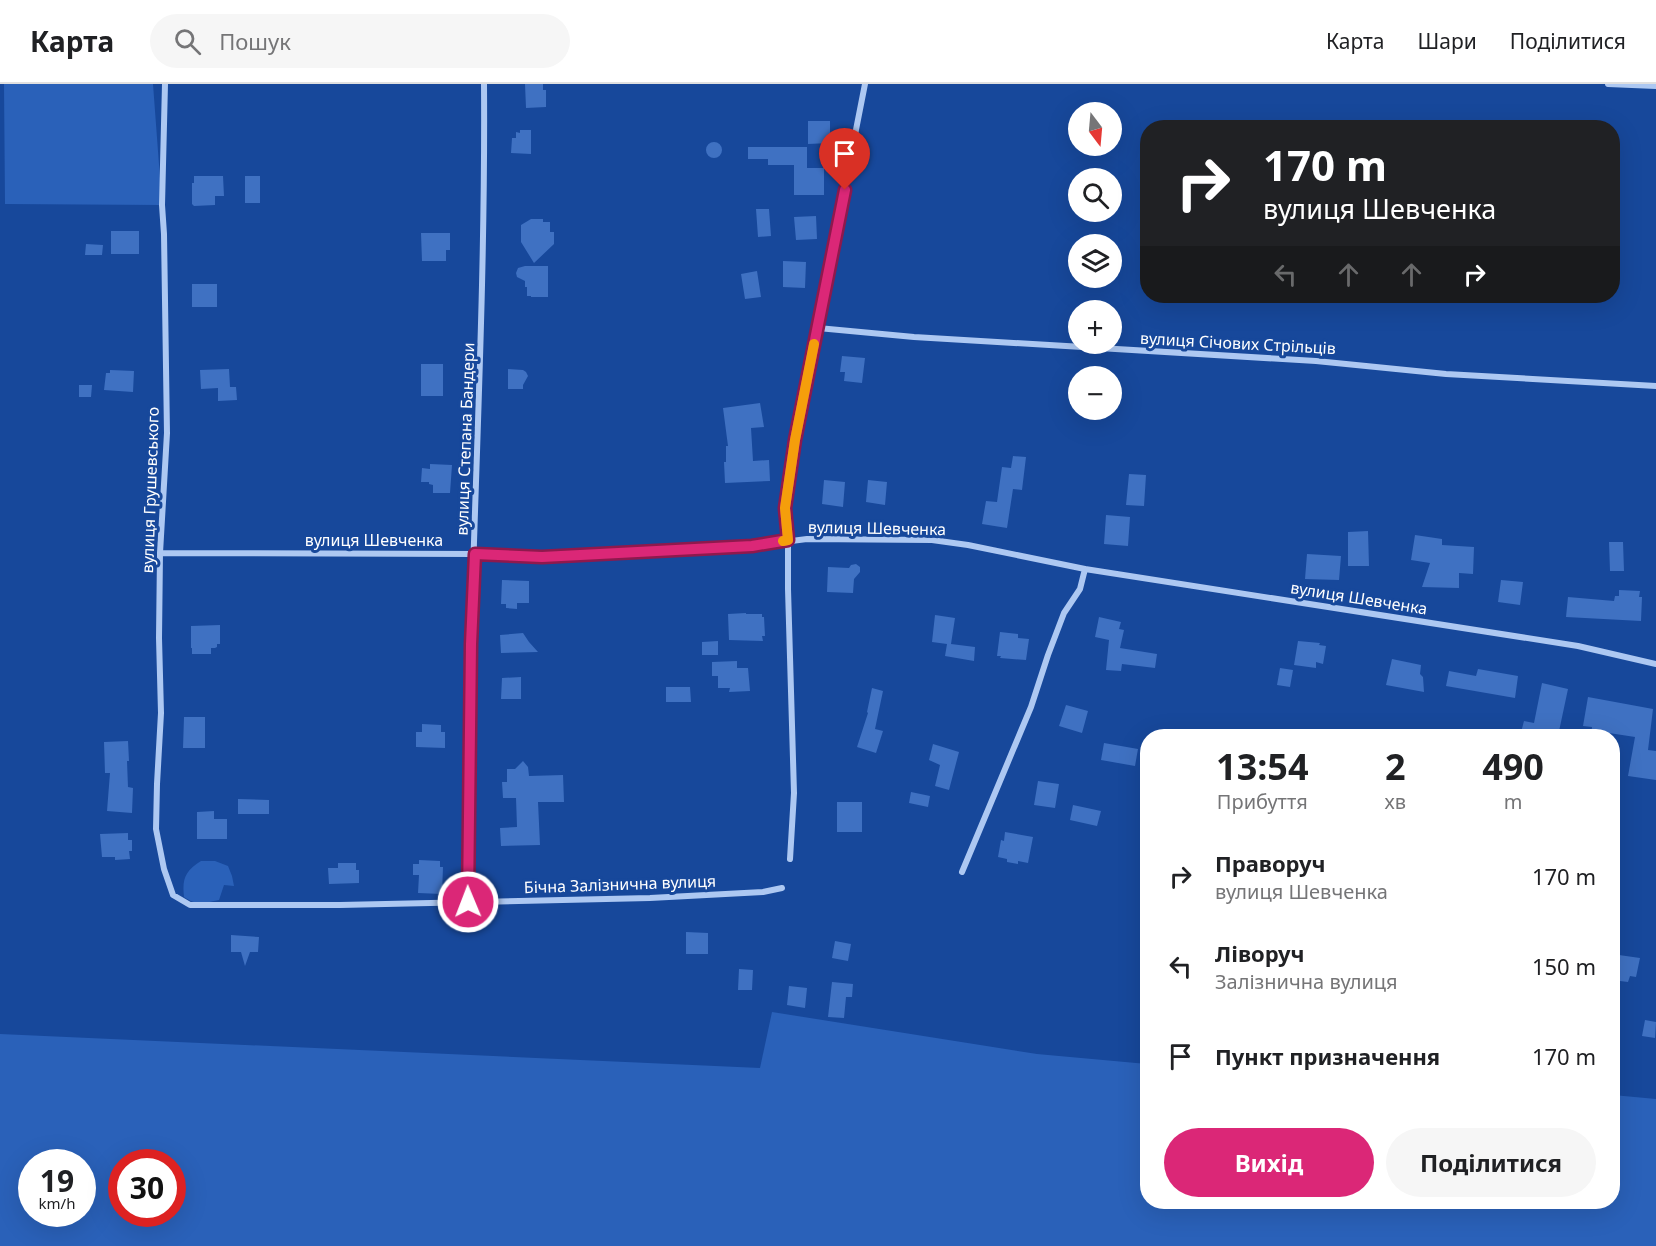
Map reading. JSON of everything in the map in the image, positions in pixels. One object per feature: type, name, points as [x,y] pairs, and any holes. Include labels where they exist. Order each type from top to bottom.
[{"type":"street","name":"вулиця Грушевського","points":[[165,84],[162,205],[167,433],[160,554],[161,713],[156,829],[164,869],[173,895]]},
{"type":"street","name":"вулиця Степана Бандери","points":[[468,902],[471,644],[483,287],[484,84]]},
{"type":"street","points":[[790,859],[794,793],[788,540],[785,508],[795,440],[865,84]]},
{"type":"street","points":[[1608,84],[1656,86]]},
{"type":"street","name":"вулиця Січових Стрільців","points":[[818,328],[914,338],[1316,361],[1446,374],[1656,386]]},
{"type":"street","name":"вулиця Шевченка","points":[[160,554],[475,554],[542,557],[752,546],[807,539],[932,540],[1085,569],[1578,646],[1656,664]]},
{"type":"street","points":[[962,872],[1031,707],[1064,613],[1080,589],[1085,569]]},
{"type":"street","name":"Бічна Залізнична вулиця","points":[[173,895],[189,905],[340,905],[650,898],[763,892],[783,888]]},
{"type":"shaded area","points":[[4,84],[153,84],[162,205],[5,204]]},
{"type":"shaded area","points":[[201,861],[215,861],[228,866],[234,886],[224,885],[219,900],[197,903],[184,897],[186,876],[191,868]]},
{"type":"shaded area","points":[[772,1012],[1037,1054],[1140,1063],[1140,1209],[1620,1209],[1620,1096],[1656,1099],[1656,1246],[0,1246],[0,1034],[760,1068]]},
{"type":"building","points":[[525,84],[543,84],[543,90],[546,90],[546,107],[526,108]]},
{"type":"building","points":[[808,121],[830,121],[830,143],[808,144]]},
{"type":"building","points":[[520,130],[531,130],[531,154],[511,153],[512,138],[516,138],[516,132],[520,133]]},
{"type":"building","points":[[714,142],[722,150],[714,158],[706,150]]},
{"type":"building","points":[[748,147],[807,147],[807,168],[824,168],[824,195],[794,195],[794,165],[768,165],[768,159],[748,159]]},
{"type":"building","points":[[194,176],[223,176],[224,196],[215,196],[215,205],[194,206],[192,204],[192,183],[194,183]]},
{"type":"building","points":[[245,176],[260,176],[260,203],[245,203]]},
{"type":"building","points":[[756,209],[769,209],[771,236],[758,237]]},
{"type":"building","points":[[816,216],[817,239],[796,240],[794,217]]},
{"type":"building","points":[[531,219],[543,219],[543,222],[550,222],[550,232],[554,232],[554,244],[534,263],[521,242],[521,225]]},
{"type":"building","points":[[111,231],[139,231],[139,254],[111,254]]},
{"type":"building","points":[[421,233],[450,233],[450,250],[446,250],[446,261],[422,261]]},
{"type":"building","points":[[86,244],[103,245],[102,255],[85,255]]},
{"type":"building","points":[[783,261],[806,262],[805,288],[783,287]]},
{"type":"building","points":[[548,266],[548,297],[527,296],[525,281],[517,277],[516,273],[518,268]]},
{"type":"building","points":[[757,271],[761,297],[745,299],[741,274]]},
{"type":"building","points":[[192,284],[217,284],[217,307],[192,307]]},
{"type":"building","points":[[842,356],[865,358],[862,383],[844,381],[845,372],[840,372]]},
{"type":"building","points":[[421,364],[443,364],[443,396],[421,396]]},
{"type":"building","points":[[229,369],[230,387],[236,387],[237,400],[218,401],[218,388],[201,389],[200,370]]},
{"type":"building","points":[[508,369],[526,372],[528,376],[523,389],[508,389]]},
{"type":"building","points":[[110,370],[134,371],[133,392],[104,390],[106,373],[110,373]]},
{"type":"building","points":[[79,385],[92,385],[91,397],[79,397]]},
{"type":"building","points":[[760,403],[764,427],[751,428],[753,461],[769,460],[770,481],[725,483],[724,462],[726,462],[726,446],[728,446],[723,408]]},
{"type":"building","points":[[1013,456],[1026,457],[1022,490],[1013,489],[1007,528],[982,524],[986,501],[997,502],[1002,467],[1011,468]]},
{"type":"building","points":[[430,464],[452,465],[450,493],[433,493],[433,485],[429,482],[421,482],[422,468],[430,469]]},
{"type":"building","points":[[1129,474],[1146,475],[1144,506],[1126,505]]},
{"type":"building","points":[[824,480],[845,482],[843,507],[822,504]]},
{"type":"building","points":[[868,480],[887,482],[885,505],[866,502]]},
{"type":"building","points":[[1106,515],[1130,517],[1128,546],[1104,544]]},
{"type":"building","points":[[1368,531],[1369,566],[1348,566],[1348,532]]},
{"type":"building","points":[[1415,535],[1442,539],[1442,545],[1474,547],[1473,574],[1459,573],[1459,588],[1422,587],[1430,563],[1411,560]]},
{"type":"building","points":[[1609,542],[1623,542],[1624,571],[1610,571]]},
{"type":"building","points":[[1307,554],[1341,556],[1339,580],[1305,579]]},
{"type":"building","points":[[856,564],[860,567],[860,572],[854,579],[853,593],[827,592],[828,567],[849,568]]},
{"type":"building","points":[[502,580],[529,581],[529,603],[517,603],[517,609],[506,608],[506,604],[501,604]]},
{"type":"building","points":[[1501,580],[1523,582],[1520,605],[1498,602]]},
{"type":"building","points":[[1619,590],[1640,591],[1641,621],[1566,617],[1568,597],[1614,601],[1615,596],[1619,596]]},
{"type":"building","points":[[728,614],[762,614],[764,617],[763,641],[729,640]]},
{"type":"building","points":[[935,615],[955,618],[951,644],[975,647],[974,661],[945,656],[947,644],[932,642]]},
{"type":"building","points":[[1099,617],[1121,622],[1119,629],[1124,630],[1120,648],[1157,654],[1155,668],[1122,664],[1121,671],[1106,670],[1109,640],[1095,637]]},
{"type":"building","points":[[220,625],[220,644],[211,648],[211,654],[192,654],[191,626]]},
{"type":"building","points":[[1000,632],[1018,634],[1018,638],[1029,639],[1026,660],[997,656]]},
{"type":"building","points":[[523,633],[538,652],[501,653],[500,635]]},
{"type":"building","points":[[718,641],[718,655],[702,655],[702,642]]},
{"type":"building","points":[[1298,641],[1320,643],[1319,645],[1326,646],[1323,664],[1316,662],[1316,668],[1294,665]]},
{"type":"building","points":[[1392,659],[1421,665],[1420,674],[1423,677],[1424,692],[1386,685]]},
{"type":"building","points":[[737,661],[737,668],[748,668],[750,691],[729,692],[730,688],[718,688],[718,676],[712,676],[712,662]]},
{"type":"building","points":[[1280,668],[1293,670],[1290,687],[1277,685]]},
{"type":"building","points":[[1478,669],[1518,676],[1515,698],[1446,686],[1449,671],[1476,676]]},
{"type":"building","points":[[521,677],[521,699],[501,699],[502,678]]},
{"type":"building","points":[[1542,683],[1568,689],[1559,729],[1522,729],[1524,721],[1534,723]]},
{"type":"building","points":[[666,687],[690,687],[691,702],[666,702]]},
{"type":"building","points":[[872,688],[883,691],[875,729],[883,731],[876,753],[857,747],[868,713]]},
{"type":"building","points":[[1588,697],[1653,709],[1648,750],[1656,751],[1656,780],[1628,776],[1635,737],[1620,735],[1620,729],[1592,729],[1592,727],[1583,726]]},
{"type":"building","points":[[1066,705],[1088,711],[1082,733],[1059,726]]},
{"type":"building","points":[[184,717],[205,717],[205,748],[183,748]]},
{"type":"building","points":[[422,724],[441,725],[441,732],[445,732],[445,748],[416,747],[416,732],[422,732]]},
{"type":"building","points":[[128,741],[128,787],[133,788],[132,813],[107,811],[110,773],[105,773],[104,742]]},
{"type":"building","points":[[1104,743],[1138,749],[1135,766],[1101,760]]},
{"type":"building","points":[[933,744],[959,752],[949,790],[935,786],[940,765],[929,760]]},
{"type":"building","points":[[523,761],[528,767],[529,776],[563,775],[564,802],[538,802],[540,845],[501,846],[500,828],[517,827],[516,798],[503,798],[502,782],[507,782],[507,769],[515,769]]},
{"type":"building","points":[[1038,781],[1059,784],[1055,808],[1034,805]]},
{"type":"building","points":[[911,792],[930,796],[928,807],[909,803]]},
{"type":"building","points":[[238,799],[269,800],[269,814],[238,814]]},
{"type":"building","points":[[837,802],[862,802],[862,832],[837,832]]},
{"type":"building","points":[[1073,805],[1101,811],[1097,826],[1070,820]]},
{"type":"building","points":[[214,811],[214,819],[227,819],[227,839],[197,839],[197,812]]},
{"type":"building","points":[[1005,832],[1033,837],[1028,863],[1007,862],[1007,859],[998,857]]},
{"type":"building","points":[[128,833],[128,840],[132,840],[132,851],[129,851],[130,859],[115,860],[115,857],[102,857],[100,834]]},
{"type":"building","points":[[419,860],[440,861],[440,867],[443,867],[442,894],[418,893],[419,875],[413,875],[413,864],[419,864]]},
{"type":"building","points":[[338,863],[356,863],[356,870],[359,870],[359,883],[329,884],[328,868],[338,868]]},
{"type":"building","points":[[686,932],[708,933],[708,954],[686,954]]},
{"type":"building","points":[[231,935],[259,937],[258,952],[250,952],[245,966],[241,952],[231,952]]},
{"type":"building","points":[[835,941],[851,944],[848,961],[832,958]]},
{"type":"building","points":[[1620,955],[1640,958],[1636,977],[1630,976],[1628,982],[1620,981]]},
{"type":"building","points":[[739,969],[753,970],[752,990],[738,990]]},
{"type":"building","points":[[832,982],[853,984],[852,997],[846,997],[844,1018],[828,1017]]},
{"type":"building","points":[[789,986],[807,988],[805,1008],[787,1005]]},
{"type":"building","points":[[1645,1020],[1656,1022],[1655,1038],[1642,1036]]},
{"type":"slow traffic","points":[[783,541],[788,540],[785,508],[795,440],[814,344]]},
{"type":"route","points":[[468,902],[471,644],[475,554],[542,557],[752,546],[788,540],[785,508],[795,440],[845,190]]}]
